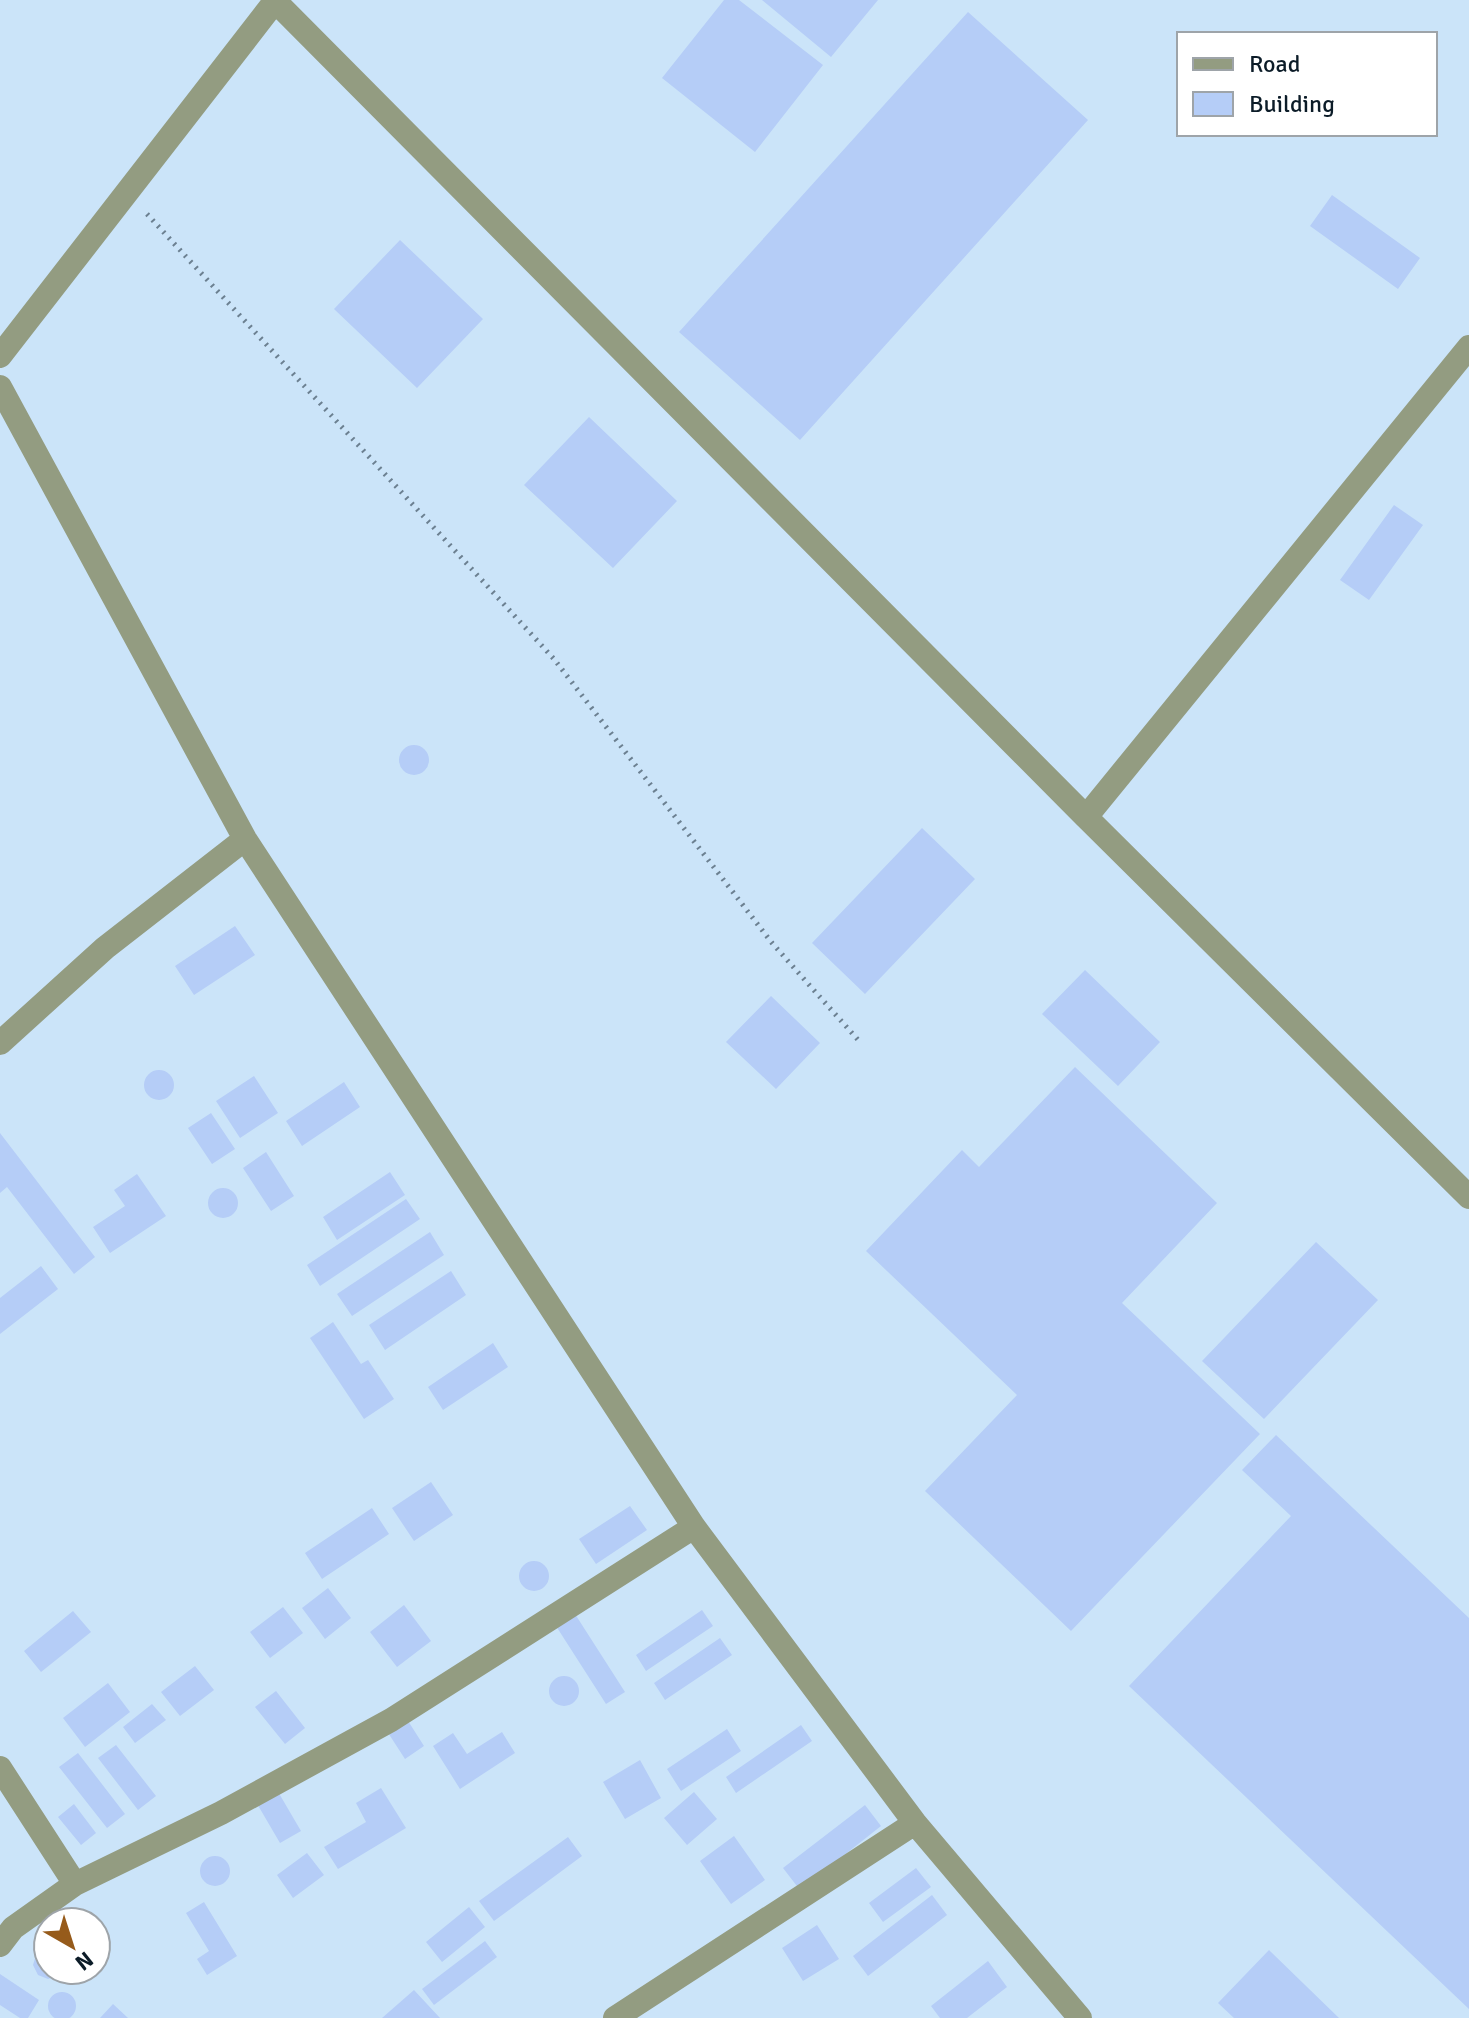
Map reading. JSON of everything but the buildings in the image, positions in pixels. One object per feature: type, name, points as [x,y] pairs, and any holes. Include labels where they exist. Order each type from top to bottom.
[{"type":"street","points":[[0,356],[275,1],[1086,817],[1469,1197]]},
{"type":"street","points":[[1086,817],[1469,347]]},
{"type":"street","points":[[0,387],[245,839],[694,1527],[915,1823],[1080,2018]]},
{"type":"street","points":[[0,1043],[105,948],[245,839]]},
{"type":"street","points":[[0,1945],[13,1928],[75,1884],[221,1813],[391,1720],[694,1527]]},
{"type":"street","points":[[0,1768],[75,1884]]},
{"type":"street","points":[[615,2018],[915,1823]]},
{"type":"path","points":[[127,192],[554,659],[772,943],[859,1041]]}]
